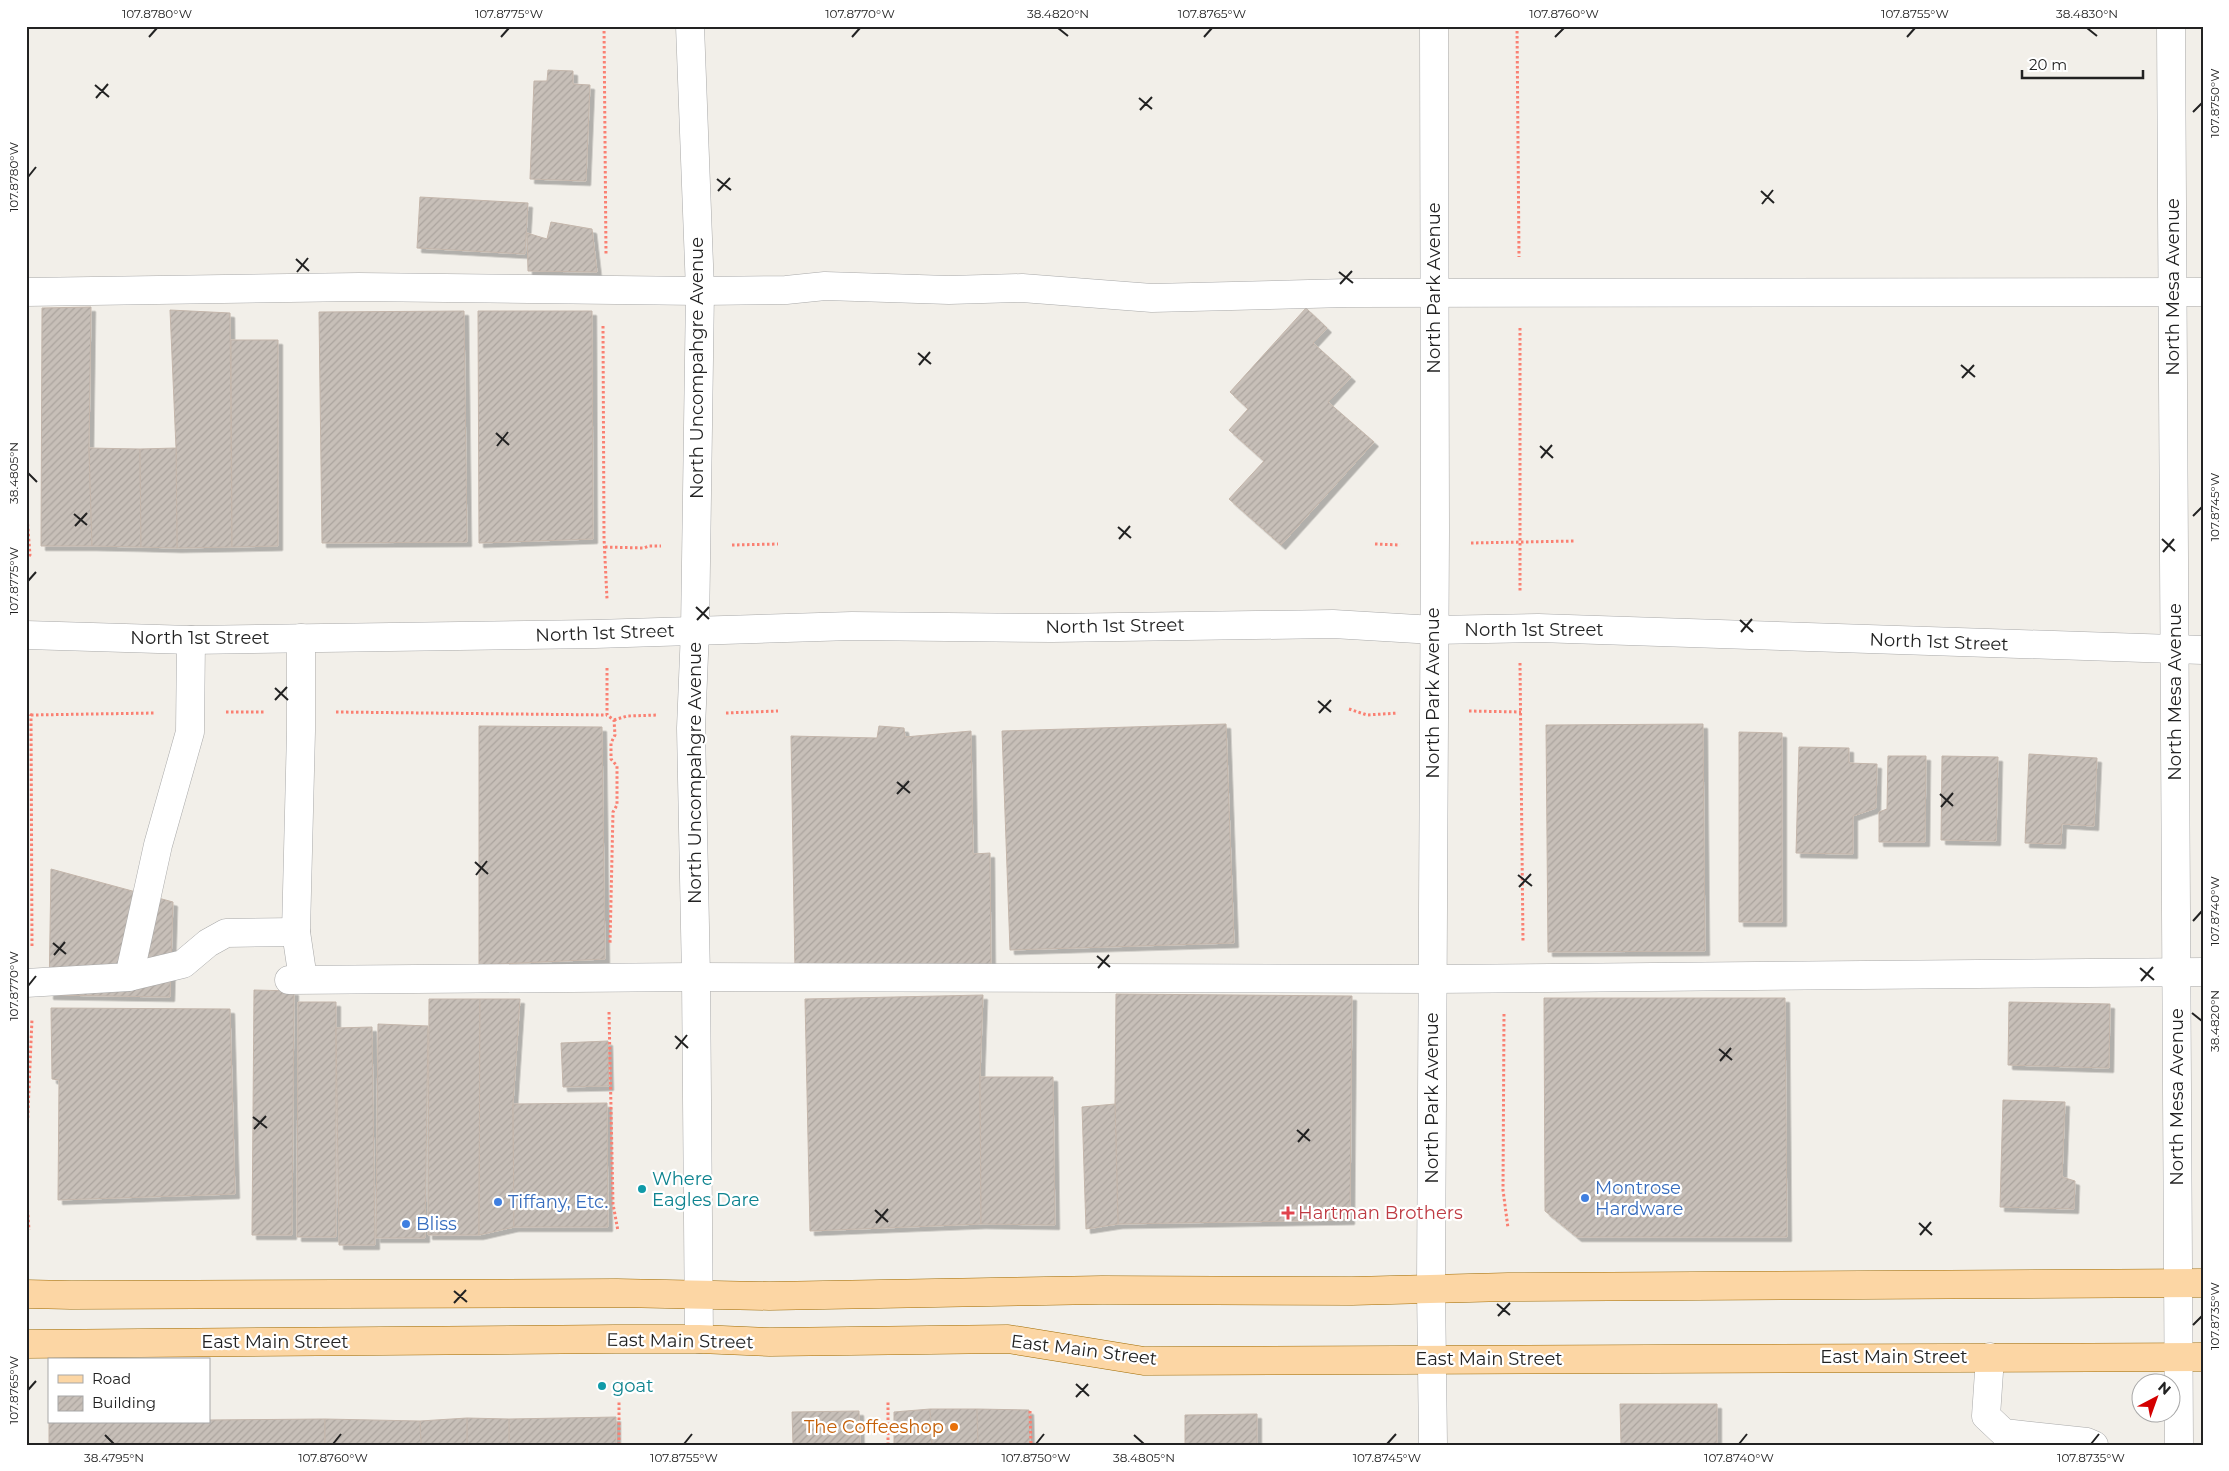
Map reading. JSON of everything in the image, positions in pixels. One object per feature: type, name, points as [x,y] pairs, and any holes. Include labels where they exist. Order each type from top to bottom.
[{"type":"main road","points":[[26,1294],[700,1294],[769,1296],[1102,1290],[1352,1291],[1431,1287],[2190,1284]]},
{"type":"main road","name":"East Main Street","points":[[26,1344],[699,1339],[770,1342],[1008,1339],[1144,1360],[2190,1357]]},
{"type":"street","name":"North Uncompahgre Avenue","points":[[690,26],[700,291],[695,630],[691,728],[696,977],[699,1339]]},
{"type":"street","name":"North Park Avenue","points":[[1433,1445],[1431,1287],[1434,26]]},
{"type":"street","name":"North Mesa Avenue","points":[[2172,26],[2176,972],[2190,1284],[2190,1357],[2179,1445]]},
{"type":"street","points":[[26,292],[340,287],[700,291],[786,290],[825,286],[949,290],[1022,288],[1152,298],[1433,293],[2203,292]]},
{"type":"street","name":"North 1st Street","points":[[26,635],[192,640],[595,634],[852,626],[1052,628],[1333,624],[1434,630],[1538,628],[2175,651],[2203,650]]},
{"type":"street","points":[[301,638],[296,979],[696,977],[1432,979],[2203,972]]},
{"type":"street","points":[[129,977],[158,845],[190,732],[192,640]]},
{"type":"street","points":[[29,983],[129,977],[182,964],[208,943],[226,933],[296,932]]},
{"type":"street","points":[[1990,1357],[1986,1416],[2004,1433],[2087,1442],[2094,1445]]},
{"type":"path","points":[[26,504],[30,555],[26,559]]},
{"type":"path","points":[[1376,544],[1575,541]]},
{"type":"path","points":[[26,711],[31,715],[29,983],[33,1002],[26,1158]]},
{"type":"path","points":[[26,1190],[29,1230]]},
{"type":"path","points":[[619,1400],[619,1445]]},
{"type":"path","points":[[888,1402],[888,1445]]},
{"type":"path","points":[[1030,1411],[1031,1445]]},
{"type":"building","points":[[548,70],[573,71],[573,84],[590,85],[586,181],[530,179],[534,81],[547,81]]},
{"type":"building","points":[[420,197],[528,203],[525,254],[417,248]]},
{"type":"building","points":[[551,222],[592,229],[597,272],[528,271],[527,233],[547,239]]},
{"type":"building","points":[[91,307],[89,448],[92,546],[41,546],[42,308]]},
{"type":"building","points":[[1306,308],[1327,328],[1313,343],[1351,377],[1328,402],[1374,442],[1281,545],[1229,499],[1264,461],[1229,430],[1248,409],[1230,392]]},
{"type":"building","points":[[170,310],[230,313],[232,547],[177,548],[176,448]]},
{"type":"building","points":[[464,311],[467,542],[322,543],[319,312]]},
{"type":"building","points":[[478,311],[592,311],[593,539],[479,543]]},
{"type":"building","points":[[231,340],[278,340],[278,546],[232,547]]},
{"type":"building","points":[[89,448],[140,449],[141,547],[92,546]]},
{"type":"building","points":[[176,448],[177,548],[141,547],[140,449]]},
{"type":"building","points":[[1226,724],[1234,943],[1010,950],[1002,731]]},
{"type":"building","points":[[1703,724],[1705,951],[1548,952],[1546,725]]},
{"type":"building","points":[[479,726],[602,727],[605,959],[479,965]]},
{"type":"building","points":[[879,726],[904,728],[905,737],[971,731],[973,854],[990,853],[991,969],[795,971],[791,736],[877,738]]},
{"type":"building","points":[[1739,732],[1782,733],[1782,922],[1739,922]]},
{"type":"building","points":[[1799,747],[1849,748],[1849,763],[1877,764],[1876,808],[1853,816],[1853,854],[1796,853]]},
{"type":"building","points":[[2029,754],[2097,758],[2094,826],[2062,824],[2061,844],[2025,843]]},
{"type":"building","points":[[1888,756],[1926,756],[1925,842],[1879,842],[1879,812],[1887,809]]},
{"type":"building","points":[[1942,756],[1998,757],[1996,841],[1941,840]]},
{"type":"building","points":[[51,869],[173,902],[170,997],[49,995]]},
{"type":"building","points":[[254,990],[294,991],[292,1235],[252,1235]]},
{"type":"building","points":[[1116,994],[1352,996],[1350,1220],[1118,1224],[1115,1104]]},
{"type":"building","points":[[983,995],[980,1077],[981,1224],[810,1231],[805,999]]},
{"type":"building","points":[[1544,998],[1785,998],[1787,1237],[1577,1237],[1545,1211]]},
{"type":"building","points":[[429,999],[480,999],[479,1235],[428,1235]]},
{"type":"building","points":[[480,999],[520,999],[513,1104],[514,1227],[479,1235]]},
{"type":"building","points":[[298,1002],[336,1002],[336,1237],[297,1237]]},
{"type":"building","points":[[2009,1002],[2110,1004],[2109,1068],[2008,1065]]},
{"type":"building","points":[[51,1008],[230,1009],[235,1194],[58,1200],[59,1080],[52,1079]]},
{"type":"building","points":[[378,1024],[428,1026],[425,1238],[376,1238]]},
{"type":"building","points":[[372,1027],[375,1245],[339,1245],[336,1028]]},
{"type":"building","points":[[608,1041],[609,1086],[563,1087],[561,1043]]},
{"type":"building","points":[[980,1077],[1053,1077],[1055,1225],[981,1224]]},
{"type":"building","points":[[2003,1100],[2065,1102],[2062,1177],[2075,1181],[2074,1209],[2000,1207]]},
{"type":"building","points":[[607,1103],[608,1227],[514,1227],[513,1104]]},
{"type":"building","points":[[1115,1104],[1118,1224],[1086,1229],[1082,1107]]},
{"type":"building","points":[[1620,1404],[1717,1404],[1717,1445],[1621,1445]]},
{"type":"building","points":[[930,1409],[932,1445],[894,1445],[894,1412]]},
{"type":"building","name":"The Coffeeshop","points":[[930,1409],[977,1409],[978,1445],[932,1445]]},
{"type":"building","points":[[977,1409],[1029,1410],[1030,1445],[978,1445]]},
{"type":"building","points":[[859,1411],[860,1445],[793,1445],[792,1412]]},
{"type":"building","points":[[1257,1414],[1257,1445],[1185,1445],[1185,1415]]},
{"type":"building","points":[[616,1417],[616,1445],[509,1445],[509,1419]]},
{"type":"building","points":[[467,1418],[509,1419],[509,1445],[467,1445]]},
{"type":"building","points":[[467,1418],[467,1445],[421,1445],[420,1421]]},
{"type":"building","points":[[325,1419],[325,1445],[49,1445],[49,1424],[210,1424],[210,1420]]},
{"type":"building","points":[[325,1419],[420,1421],[421,1445],[325,1445]]},
{"type":"place","name":"Where Eagles Dare","points":[[642,1189]]},
{"type":"place","name":"Montrose Hardware","points":[[1585,1198]]},
{"type":"place","name":"Tiffany, Etc.","points":[[498,1202]]},
{"type":"place","name":"Hartman Brothers","points":[[1288,1213]]},
{"type":"place","name":"Bliss","points":[[406,1224]]},
{"type":"place","name":"goat","points":[[602,1386]]},
{"type":"place","name":"The Coffeeshop","points":[[954,1427]]}]
